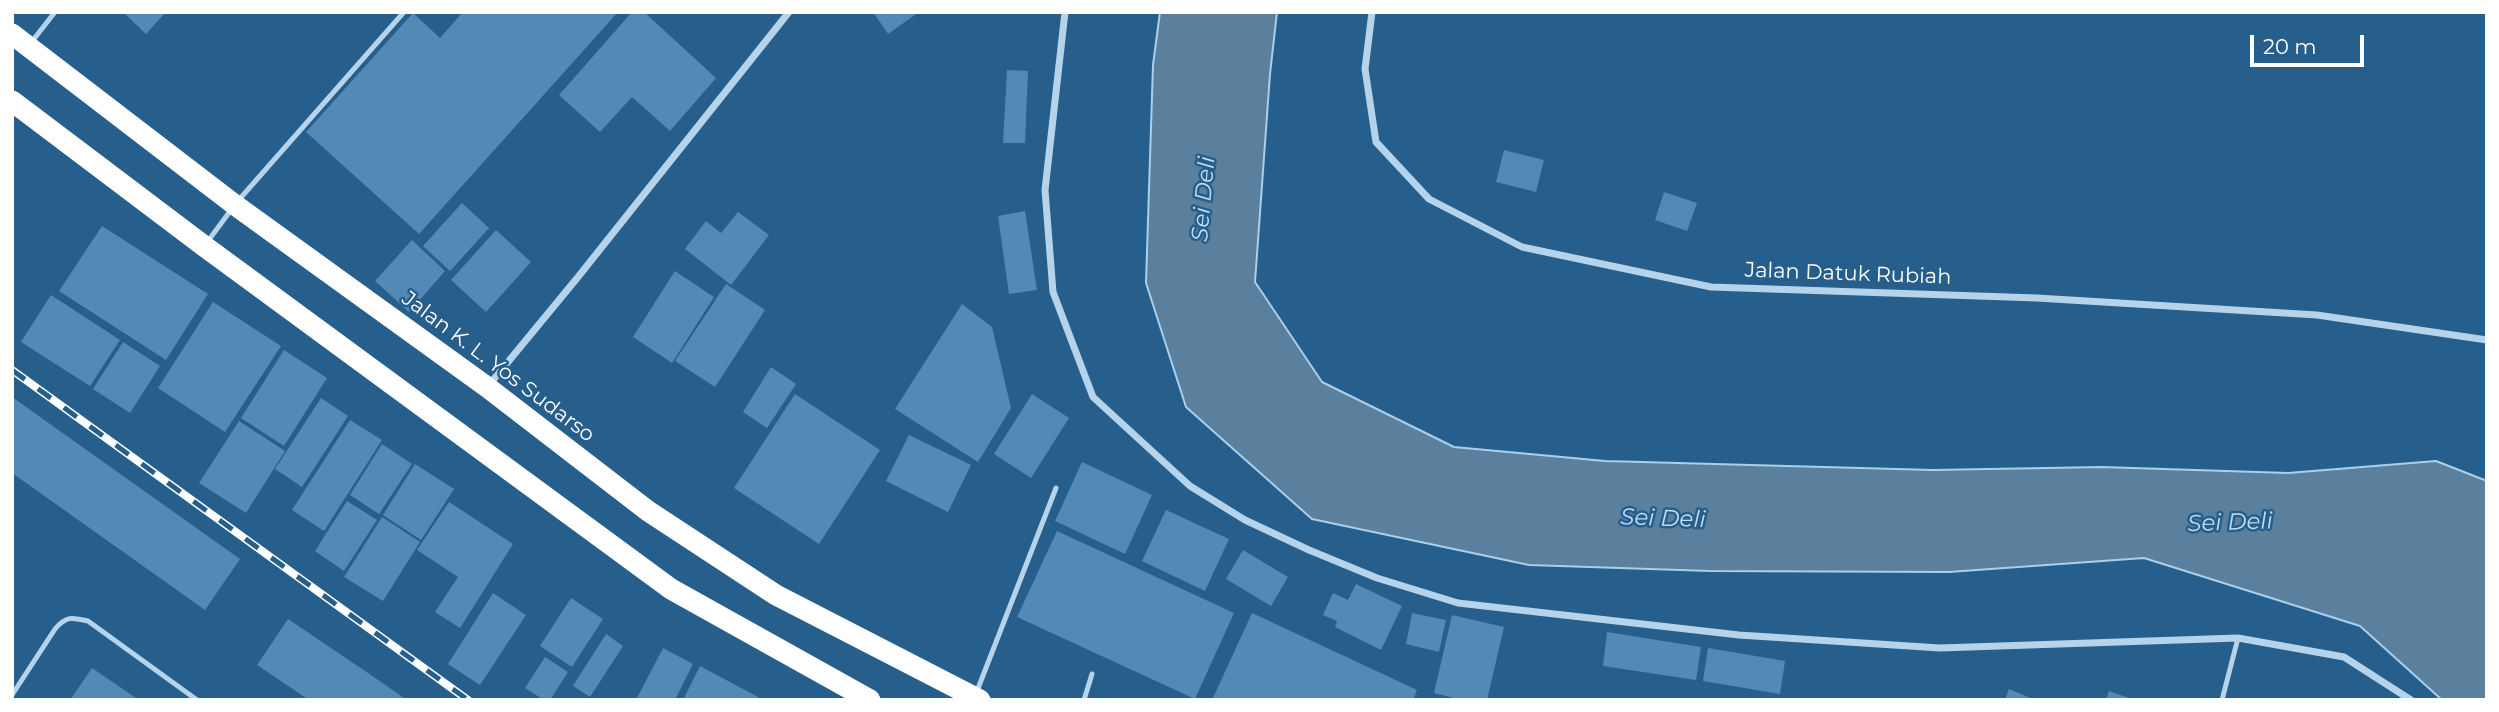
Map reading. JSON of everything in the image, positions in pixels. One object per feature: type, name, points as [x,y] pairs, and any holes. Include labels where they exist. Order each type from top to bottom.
[{"type":"highway","name":"Jalan K. L. Yos Sudarso","points":[[20,40],[235,205],[487,387],[648,511],[776,595],[977,699]]},
{"type":"highway","points":[[12,101],[204,246],[671,589],[870,700]]},
{"type":"street","points":[[487,387],[789,12]]},
{"type":"street","points":[[1065,12],[1045,190],[1053,292],[1093,397],[1190,486],[1245,520],[1377,578],[1458,603],[1739,635],[1940,648],[2238,638],[2343,657],[2411,700]]},
{"type":"street","name":"Jalan Datuk Rubiah","points":[[1371,12],[1366,69],[1376,142],[1429,199],[1522,247],[1711,287],[2037,298],[2317,315],[2487,340]]},
{"type":"lane","points":[[20,40],[55,12]]},
{"type":"lane","points":[[204,246],[235,205],[404,12]]},
{"type":"lane","points":[[977,699],[1056,488]]},
{"type":"lane","points":[[12,695],[55,629],[62,620],[71,617],[88,621],[197,700]]},
{"type":"lane","points":[[2222,700],[2238,638]]},
{"type":"lane","points":[[1084,700],[1092,674]]},
{"type":"water","name":"Sei Deli","points":[[1160,12],[1277,12],[1255,282],[1322,382],[1454,447],[1605,461],[1933,470],[2102,467],[2288,473],[2436,461],[2487,481],[2487,700],[2442,700],[2360,626],[2144,558],[1949,572],[1710,571],[1529,565],[1312,519],[1186,407],[1146,283],[1153,65]]},
{"type":"building","points":[[123,12],[166,12],[146,34]]},
{"type":"building","points":[[463,12],[618,12],[419,234],[306,132],[413,13],[440,38]]},
{"type":"building","points":[[632,12],[644,12],[716,78],[670,131],[632,97],[600,132],[559,95]]},
{"type":"building","points":[[873,12],[919,12],[888,34]]},
{"type":"building","points":[[1007,70],[1028,71],[1025,143],[1003,143]]},
{"type":"building","points":[[1504,150],[1544,160],[1536,192],[1496,182]]},
{"type":"building","points":[[1664,192],[1697,203],[1687,231],[1655,220]]},
{"type":"building","points":[[462,203],[489,228],[450,271],[423,246]]},
{"type":"building","points":[[1025,211],[1037,290],[1009,294],[998,216]]},
{"type":"building","points":[[738,212],[769,235],[731,285],[685,249],[706,221],[721,233]]},
{"type":"building","points":[[102,226],[208,294],[166,360],[59,291]]},
{"type":"building","points":[[496,230],[531,262],[486,312],[451,280]]},
{"type":"building","points":[[412,240],[445,271],[409,312],[375,281]]},
{"type":"building","points":[[675,271],[714,297],[672,363],[633,337]]},
{"type":"building","points":[[726,284],[765,310],[715,387],[675,361]]},
{"type":"building","points":[[51,295],[120,340],[90,386],[21,342]]},
{"type":"building","points":[[213,302],[281,346],[225,432],[158,388]]},
{"type":"building","points":[[962,304],[992,327],[1011,408],[978,462],[895,409]]},
{"type":"building","points":[[123,342],[160,366],[130,413],[93,389]]},
{"type":"building","points":[[284,350],[327,378],[284,446],[241,418]]},
{"type":"building","points":[[771,367],[796,384],[767,428],[743,412]]},
{"type":"building","points":[[795,394],[880,450],[819,544],[734,488]]},
{"type":"building","points":[[1032,394],[1069,418],[1031,478],[994,454]]},
{"type":"building","points":[[12,397],[240,559],[205,610],[12,473]]},
{"type":"building","points":[[321,398],[348,416],[302,487],[275,469]]},
{"type":"building","points":[[350,420],[382,440],[324,531],[292,510]]},
{"type":"building","points":[[239,421],[285,451],[246,513],[199,483]]},
{"type":"building","points":[[909,435],[971,465],[948,512],[886,481]]},
{"type":"building","points":[[382,444],[412,464],[379,514],[350,495]]},
{"type":"building","points":[[1082,462],[1152,495],[1125,554],[1055,521]]},
{"type":"building","points":[[415,464],[454,489],[421,540],[383,515]]},
{"type":"building","points":[[347,501],[377,520],[344,571],[315,551]]},
{"type":"building","points":[[449,502],[513,544],[460,628],[435,612],[458,577],[417,550]]},
{"type":"building","points":[[1166,510],[1229,539],[1205,591],[1142,561]]},
{"type":"building","points":[[382,517],[420,542],[383,601],[344,577]]},
{"type":"building","points":[[1057,531],[1234,613],[1195,699],[1017,617]]},
{"type":"building","points":[[1243,550],[1288,577],[1271,606],[1226,579]]},
{"type":"building","points":[[1356,584],[1402,606],[1381,650],[1335,627],[1337,621],[1323,615],[1333,593],[1348,600]]},
{"type":"building","points":[[493,593],[526,615],[480,685],[448,664]]},
{"type":"building","points":[[571,598],[603,619],[572,667],[540,646]]},
{"type":"building","points":[[1252,613],[1417,690],[1413,700],[1212,700]]},
{"type":"building","points":[[1412,613],[1446,620],[1439,652],[1406,644]]},
{"type":"building","points":[[1452,615],[1504,627],[1487,700],[1461,700],[1434,693]]},
{"type":"building","points":[[288,619],[407,700],[309,700],[257,665]]},
{"type":"building","points":[[1607,632],[1701,647],[1696,680],[1603,666]]},
{"type":"building","points":[[606,634],[623,646],[590,697],[573,686]]},
{"type":"building","points":[[663,648],[693,664],[675,700],[636,700]]},
{"type":"building","points":[[1708,648],[1785,661],[1780,694],[1703,681]]},
{"type":"building","points":[[545,657],[568,672],[550,700],[544,700],[525,688]]},
{"type":"building","points":[[700,666],[758,697],[757,700],[683,700]]},
{"type":"building","points":[[92,668],[139,700],[70,700]]},
{"type":"building","points":[[2009,689],[2035,700],[2005,700]]},
{"type":"building","points":[[2109,691],[2132,699],[2132,700],[2106,700]]},
{"type":"railway","points":[[12,370],[468,700]]}]
